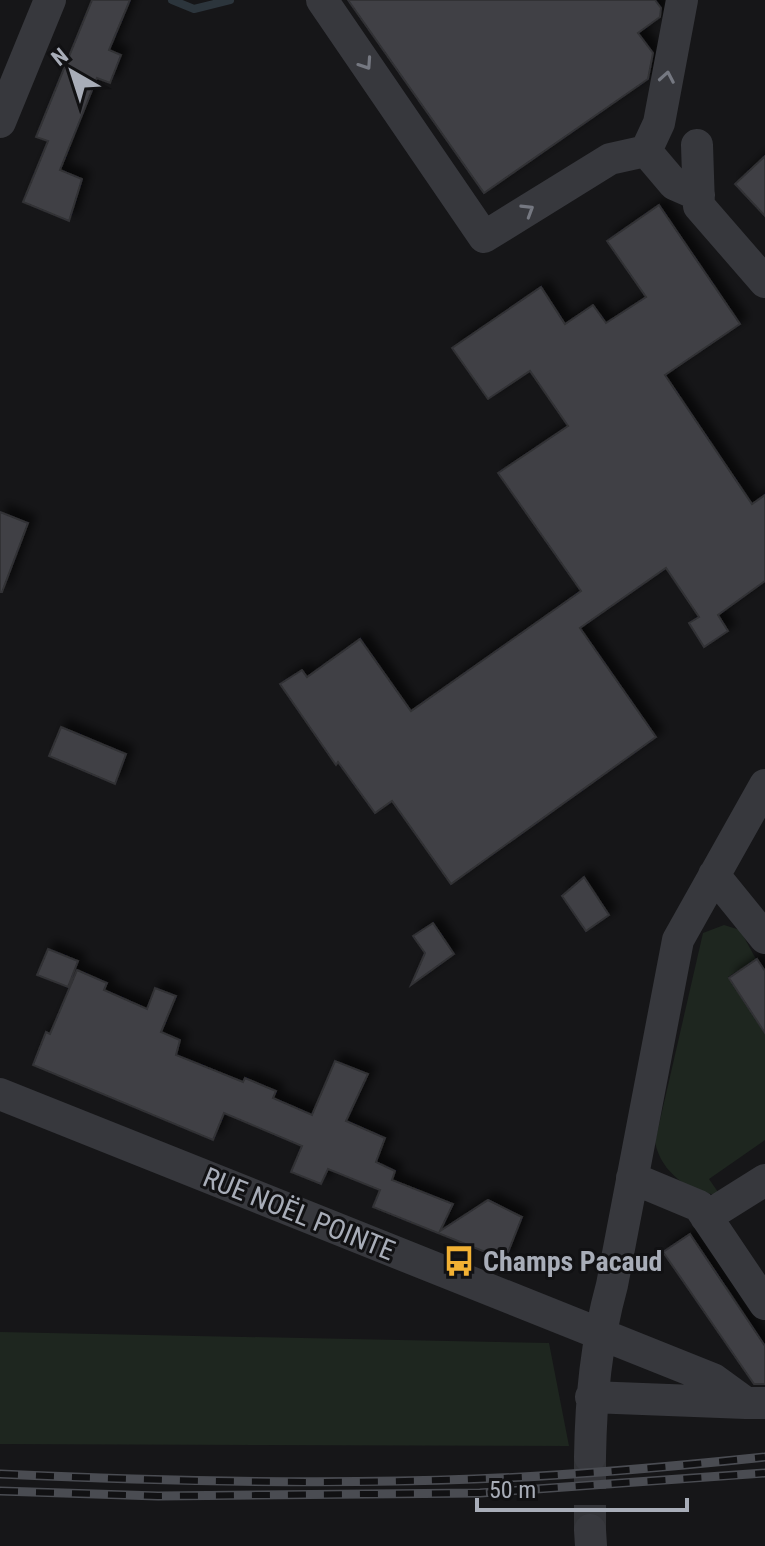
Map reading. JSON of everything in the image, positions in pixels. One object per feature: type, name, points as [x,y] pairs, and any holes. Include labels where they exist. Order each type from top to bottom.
[{"type":"street","points":[[0,122],[50,0]]},
{"type":"street","points":[[322,0],[484,237],[610,159],[646,151]]},
{"type":"street","points":[[646,151],[659,123],[682,0]]},
{"type":"street","points":[[697,145],[699,206],[765,282]]},
{"type":"street","points":[[646,151],[674,184],[699,195]]},
{"type":"street","points":[[590,1457],[591,1397],[599,1333],[678,940],[765,785]]},
{"type":"street","points":[[714,875],[765,938]]},
{"type":"street","name":"RUE NOËL POINTE","points":[[0,1094],[713,1379],[755,1403]]},
{"type":"street","points":[[632,1178],[699,1206],[763,1297]]},
{"type":"street","points":[[706,1217],[765,1180]]},
{"type":"street","points":[[591,1397],[755,1403]]},
{"type":"shaded area","points":[[724,925],[740,930],[756,959],[728,977],[765,1034],[765,1140],[709,1179],[720,1195],[698,1190],[678,1179],[663,1163],[655,1142],[703,933]]},
{"type":"shaded area","points":[[0,1332],[549,1343],[569,1446],[0,1444]]},
{"type":"building","points":[[92,0],[130,0],[109,50],[121,55],[110,83],[97,78],[60,170],[82,179],[69,221],[23,202],[48,141],[36,137]]},
{"type":"building","points":[[348,0],[655,0],[661,8],[660,17],[638,33],[653,53],[648,79],[484,193]]},
{"type":"building","points":[[765,156],[765,216],[735,184]]},
{"type":"building","points":[[659,205],[740,324],[665,375],[752,504],[765,495],[765,581],[718,615],[728,631],[704,647],[689,623],[699,617],[666,568],[580,628],[656,737],[451,884],[392,801],[375,813],[338,762],[336,765],[280,684],[302,670],[307,677],[360,639],[411,711],[581,591],[498,473],[568,426],[530,371],[488,399],[452,348],[541,287],[565,324],[593,305],[606,323],[646,297],[607,241]]},
{"type":"building","points":[[0,512],[28,523],[2,592],[0,592]]},
{"type":"building","points":[[61,727],[126,754],[115,784],[49,756]]},
{"type":"building","points":[[584,877],[609,915],[586,931],[562,896]]},
{"type":"building","points":[[433,923],[454,954],[411,985],[425,953],[413,936]]},
{"type":"building","points":[[48,949],[78,961],[68,987],[37,975]]},
{"type":"building","points":[[757,959],[765,971],[765,1033],[729,978]]},
{"type":"building","points":[[77,970],[107,983],[104,990],[147,1009],[155,988],[176,996],[161,1032],[180,1040],[176,1055],[243,1082],[245,1078],[276,1091],[273,1098],[312,1115],[335,1061],[368,1074],[346,1121],[385,1138],[376,1162],[395,1171],[392,1180],[453,1204],[440,1231],[488,1200],[522,1217],[505,1260],[373,1207],[380,1190],[328,1169],[321,1184],[291,1172],[302,1146],[224,1113],[213,1140],[33,1065]]},
{"type":"building","points":[[690,1234],[765,1346],[765,1384],[754,1384],[663,1252]]},
{"type":"waterway","points":[[172,0],[194,9],[230,0]]},
{"type":"tunnel","points":[[590,1457],[590,1530]]},
{"type":"railway","points":[[0,1474],[118,1479],[415,1481],[656,1468],[765,1457]]},
{"type":"railway","points":[[0,1491],[158,1496],[480,1493],[765,1473]]},
{"type":"place","name":"Champs Pacaud","points":[[459,1261]]}]
